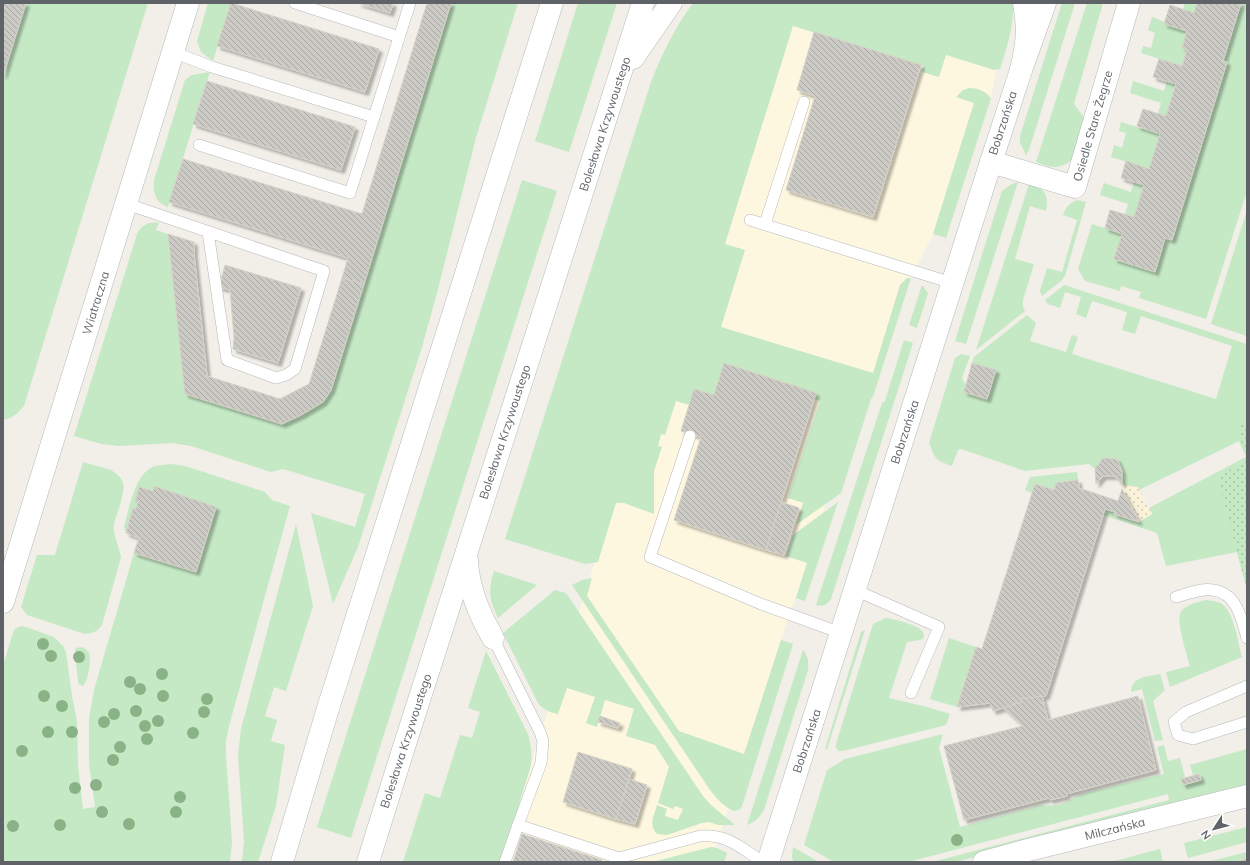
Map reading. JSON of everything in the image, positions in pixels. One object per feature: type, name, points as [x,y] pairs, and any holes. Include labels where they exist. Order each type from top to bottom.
[{"type":"main road","name":"Wiatraczna","points":[[5,592],[127,204],[188,3]]},
{"type":"main road","points":[[542,3],[545,25]]},
{"type":"main road","points":[[282,862],[330,702],[552,3]]},
{"type":"main road","name":"Bolesława Krzywoustego","points":[[368,862],[643,3]]},
{"type":"main road","points":[[613,99],[635,56],[671,3]]},
{"type":"main road","points":[[1021,70],[1027,37],[1024,3]]},
{"type":"main road","name":"Bobrzańska","points":[[768,862],[991,162],[1045,3]]},
{"type":"main road","name":"Osiedle Stare Żegrze","points":[[991,162],[1075,187],[1129,3]]},
{"type":"main road","points":[[467,549],[467,569],[471,590],[478,610],[492,638]]},
{"type":"main road","name":"Milczańska","points":[[984,862],[1026,857],[1247,796]]},
{"type":"lane","points":[[296,3],[399,37]]},
{"type":"lane","points":[[199,145],[350,193],[410,3]]},
{"type":"lane","points":[[173,52],[212,67],[374,117]]},
{"type":"lane","points":[[765,224],[804,102]]},
{"type":"lane","points":[[127,204],[324,271],[295,368],[286,375],[276,378],[227,360],[208,232]]},
{"type":"lane","points":[[750,220],[952,283]]},
{"type":"lane","points":[[690,436],[650,557],[761,604],[841,633]]},
{"type":"lane","points":[[855,590],[940,626],[911,693]]},
{"type":"lane","points":[[1176,597],[1200,591],[1213,590],[1224,593],[1234,603],[1241,616],[1247,638]]},
{"type":"lane","points":[[492,638],[540,732],[543,741],[541,763],[505,862]]},
{"type":"lane","points":[[1247,686],[1186,712],[1174,722],[1178,735],[1193,740],[1247,722]]},
{"type":"lane","points":[[518,825],[617,860],[700,836],[717,836],[728,839],[763,862]]},
{"type":"shaded area","points":[[772,3],[999,55],[991,98],[974,103],[933,234],[911,278],[873,397],[860,395],[711,862],[500,862]]},
{"type":"green space","points":[[26,3],[148,3],[24,406],[15,415],[3,420],[3,76]]},
{"type":"green space","points":[[208,3],[231,3],[213,61],[201,52],[197,41]]},
{"type":"green space","points":[[451,3],[518,3],[477,134],[422,347],[358,547],[333,604],[311,513],[355,527],[365,494],[283,469],[271,472],[191,446],[172,443],[119,446],[101,444],[74,436],[137,234],[143,226],[149,223],[159,223],[156,230],[168,234],[185,394],[282,424],[323,402],[331,391]]},
{"type":"green space","points":[[578,3],[617,3],[569,152],[535,141]]},
{"type":"green space","points":[[693,3],[1013,3],[1013,12],[1010,36],[1000,69],[994,70],[946,55],[939,77],[922,72],[923,66],[921,65],[793,26],[725,244],[745,250],[721,327],[873,373],[900,285],[907,278],[911,278],[841,493],[796,525],[803,503],[788,498],[820,401],[814,399],[816,393],[725,363],[714,395],[694,389],[689,405],[676,401],[665,435],[661,434],[658,446],[662,447],[654,471],[654,514],[624,503],[616,503],[598,562],[585,564],[505,539],[651,82],[669,41]]},
{"type":"green space","points":[[1062,3],[1075,3],[1029,150],[1026,155],[1020,142],[1020,136]]},
{"type":"green space","points":[[1087,3],[1103,3],[1074,104],[1086,120],[1074,157],[1068,163],[1054,167],[1036,162]]},
{"type":"green space","points":[[1185,3],[1197,3],[1194,13],[1183,10]]},
{"type":"green space","points":[[1241,3],[1247,3],[1247,191],[1206,319],[1139,298],[1141,292],[1121,286],[1120,291],[1085,281],[1078,269],[1092,224],[1122,234],[1155,271],[1165,238],[1172,240],[1227,62],[1223,61]]},
{"type":"green space","points":[[1152,17],[1187,31],[1182,48],[1187,50],[1182,66],[1141,53],[1143,46],[1151,48],[1155,33],[1148,30]]},
{"type":"green space","points":[[210,72],[168,207],[158,200],[154,189],[154,180],[185,80],[192,75]]},
{"type":"green space","points":[[1133,81],[1164,91],[1167,81],[1176,84],[1166,116],[1158,113],[1161,103],[1130,93]]},
{"type":"green space","points":[[969,88],[981,90],[991,98],[946,238],[933,234],[974,103],[956,97],[963,90]]},
{"type":"green space","points":[[1121,122],[1160,134],[1149,169],[1111,157],[1114,145],[1122,148],[1126,133],[1119,131]]},
{"type":"green space","points":[[522,180],[557,191],[351,838],[317,827]]},
{"type":"green space","points":[[1018,182],[966,344],[955,341],[1002,191]]},
{"type":"green space","points":[[1134,182],[1144,185],[1134,217],[1125,214],[1128,204],[1100,195],[1104,183],[1131,192]]},
{"type":"green space","points":[[1029,184],[1039,188],[1045,193],[1047,205],[1046,211],[1030,206],[1015,259],[1034,264],[1023,300],[1025,311],[976,350]]},
{"type":"green space","points":[[1078,200],[1086,202],[1065,276],[1042,296],[1040,291],[1047,268],[1062,272],[1077,220],[1063,215],[1065,210],[1072,202]]},
{"type":"green space","points":[[1247,210],[1247,336],[1211,324]]},
{"type":"green space","points":[[922,285],[928,293],[917,328],[909,325]]},
{"type":"green space","points":[[1064,285],[1247,344],[1247,459],[1218,477],[1247,521],[1247,590],[1237,552],[1166,566],[1157,533],[1103,515],[1105,509],[1115,512],[1114,514],[1139,522],[1152,514],[1149,508],[1246,457],[1239,441],[1139,490],[1138,487],[1122,485],[1122,471],[1117,459],[1103,458],[1095,469],[1089,464],[1025,471],[961,449],[958,450],[952,466],[939,461],[935,456],[929,443],[955,358],[961,354],[970,356],[962,378],[966,385],[964,392],[987,399],[996,370],[972,363],[974,357],[1027,315],[1036,323],[1030,341],[1066,352],[1072,335],[1078,337],[1072,354],[1216,399],[1232,346],[1141,316],[1135,334],[1122,330],[1127,312],[1092,301],[1086,318],[1076,314],[1081,297],[1065,292],[1060,308],[1048,304],[1045,300]]},
{"type":"green space","points":[[904,340],[913,343],[831,599],[825,605],[816,605],[882,403],[885,401]]},
{"type":"green space","points":[[1241,424],[1247,426],[1247,453],[1241,441]]},
{"type":"green space","points":[[1247,459],[1247,590],[1218,477]]},
{"type":"green space","points":[[83,462],[111,470],[122,480],[124,487],[114,523],[114,532],[121,557],[102,625],[95,632],[85,634],[27,615],[21,607],[37,555],[55,555]]},
{"type":"green space","points":[[171,464],[185,466],[265,492],[272,500],[290,506],[226,741],[232,842],[230,862],[3,862],[3,665],[14,630],[23,626],[54,637],[63,646],[66,652],[77,721],[78,766],[83,809],[95,807],[89,764],[89,719],[94,690],[134,553],[196,572],[216,507],[155,486],[153,491],[140,487],[135,502],[138,503],[136,509],[133,509],[126,533],[124,527],[131,501],[142,476],[155,466]]},
{"type":"green space","points":[[1077,472],[1078,480],[1056,483],[1054,490],[1035,484],[1032,493],[1025,490],[1030,477]]},
{"type":"green space","points":[[838,502],[805,601],[796,598],[807,563],[786,556],[793,535]]},
{"type":"green space","points":[[296,524],[313,606],[286,691],[274,687],[265,716],[277,720],[271,741],[285,745],[276,806],[258,862],[242,862],[244,841],[238,755],[241,729]]},
{"type":"green space","points":[[494,571],[537,585],[498,618],[490,595]]},
{"type":"green space","points":[[592,578],[587,596],[679,731],[744,754],[781,640],[793,644],[742,806],[739,810],[734,811],[724,805],[710,790],[572,585],[582,580]]},
{"type":"green space","points":[[555,590],[566,593],[703,796],[711,805],[735,825],[718,825],[709,822],[667,835],[657,834],[654,831],[652,824],[657,805],[667,809],[665,816],[678,820],[683,809],[675,806],[673,809],[658,803],[669,767],[655,745],[626,736],[634,709],[605,700],[597,727],[586,723],[595,697],[567,688],[558,714],[547,710],[538,703],[503,633]]},
{"type":"green space","points":[[1206,600],[1222,604],[1230,614],[1242,657],[1170,687],[1166,672],[1190,666],[1181,632],[1179,618],[1180,614],[1187,606]]},
{"type":"green space","points":[[886,618],[917,627],[921,629],[924,636],[924,638],[920,640],[907,642],[889,698],[950,714],[946,725],[839,751],[836,748],[836,744],[873,624]]},
{"type":"green space","points":[[865,630],[827,749],[825,749],[861,632]]},
{"type":"green space","points":[[949,638],[976,647],[957,707],[930,699]]},
{"type":"green space","points":[[81,647],[88,651],[90,656],[88,675],[83,686],[78,682],[75,652],[76,648]]},
{"type":"green space","points":[[803,650],[808,659],[808,670],[764,810],[757,819],[747,825]]},
{"type":"green space","points":[[486,651],[528,734],[531,751],[530,769],[501,862],[403,862],[425,793],[440,798],[460,735],[472,738],[480,712],[468,708]]},
{"type":"green space","points":[[1160,674],[1165,690],[1153,701],[1163,740],[1155,741],[1142,689],[1131,692],[1134,683],[1137,680]]},
{"type":"green space","points":[[943,734],[939,748],[960,827],[1042,805],[1061,804],[1079,795],[1164,774],[1157,747],[1164,745],[1168,761],[1180,758],[1185,777],[1181,779],[1183,785],[1201,780],[1199,774],[1193,775],[1190,765],[1247,749],[1247,787],[955,862],[932,862],[1169,800],[1168,794],[908,862],[834,862],[804,845],[827,770],[845,759]]},
{"type":"green space","points":[[1247,827],[1247,842],[1188,858],[1184,843]]},
{"type":"green space","points":[[711,847],[727,853],[724,862],[652,862]]},
{"type":"green space","points":[[793,847],[819,862],[793,862]]},
{"type":"green space","points":[[1160,849],[1163,862],[1111,862]]},
{"type":"green space","points":[[1247,852],[1247,859],[1235,862],[1207,862]]},
{"type":"sand","points":[[1122,485],[1138,487],[1152,514],[1139,522],[1122,489]]},
{"type":"building","points":[[3,3],[26,3],[3,76]]},
{"type":"building","points":[[231,3],[379,49],[365,92],[217,46]]},
{"type":"building","points":[[358,3],[393,3],[390,13]]},
{"type":"building","points":[[427,3],[451,3],[364,284],[342,278],[348,258],[169,202],[183,159],[362,214]]},
{"type":"building","points":[[1197,3],[1241,3],[1223,61],[1227,62],[1172,240],[1165,238],[1155,272],[1114,259],[1122,234],[1105,228],[1110,210],[1134,217],[1144,185],[1121,178],[1126,161],[1149,169],[1160,134],[1137,126],[1143,109],[1166,116],[1176,84],[1153,77],[1159,59],[1182,66],[1187,50],[1182,48],[1187,31],[1164,24],[1170,5],[1194,13]]},
{"type":"building","points":[[814,32],[921,65],[873,217],[786,190],[815,96],[797,90]]},
{"type":"building","points":[[207,81],[355,127],[341,170],[193,124]]},
{"type":"building","points":[[168,234],[194,242],[207,376],[280,399],[309,384],[342,278],[364,284],[331,390],[323,402],[282,424],[185,394]]},
{"type":"building","points":[[225,265],[301,288],[278,363],[233,349],[234,337],[230,290],[219,287]]},
{"type":"building","points":[[724,363],[816,393],[766,550],[674,520],[701,437],[681,431],[694,389],[714,395]]},
{"type":"building","points":[[972,363],[996,370],[987,399],[964,392]]},
{"type":"building","points":[[1103,458],[1117,459],[1122,471],[1122,485],[1115,476],[1103,476],[1096,484],[1095,469]]},
{"type":"building","points":[[1078,480],[1079,488],[1118,501],[1122,489],[1139,522],[1114,514],[1115,512],[1105,509],[1046,696],[1020,699],[1021,702],[993,711],[990,703],[957,707],[976,647],[982,649],[1035,484],[1054,490],[1056,483]]},
{"type":"building","points":[[154,486],[216,507],[196,572],[134,553],[139,538],[126,533],[133,508],[136,509],[138,503],[135,502],[139,487],[153,491]]},
{"type":"building","points":[[781,502],[799,508],[784,555],[766,550]]},
{"type":"building","points":[[1042,696],[1048,720],[1138,696],[1156,770],[1066,794],[1067,796],[1050,800],[1049,798],[964,820],[944,746],[1023,726],[1003,708],[1021,702],[1020,699]]},
{"type":"building","points":[[600,716],[620,723],[618,728],[598,722]]},
{"type":"building","points":[[578,752],[632,769],[616,819],[563,802]]},
{"type":"building","points":[[1199,774],[1201,780],[1183,785],[1181,779]]},
{"type":"building","points":[[629,779],[647,785],[635,824],[616,819]]},
{"type":"building","points":[[522,834],[602,860],[601,862],[513,862]]},
{"type":"building","points":[[1247,859],[1247,862],[1235,862]]}]
